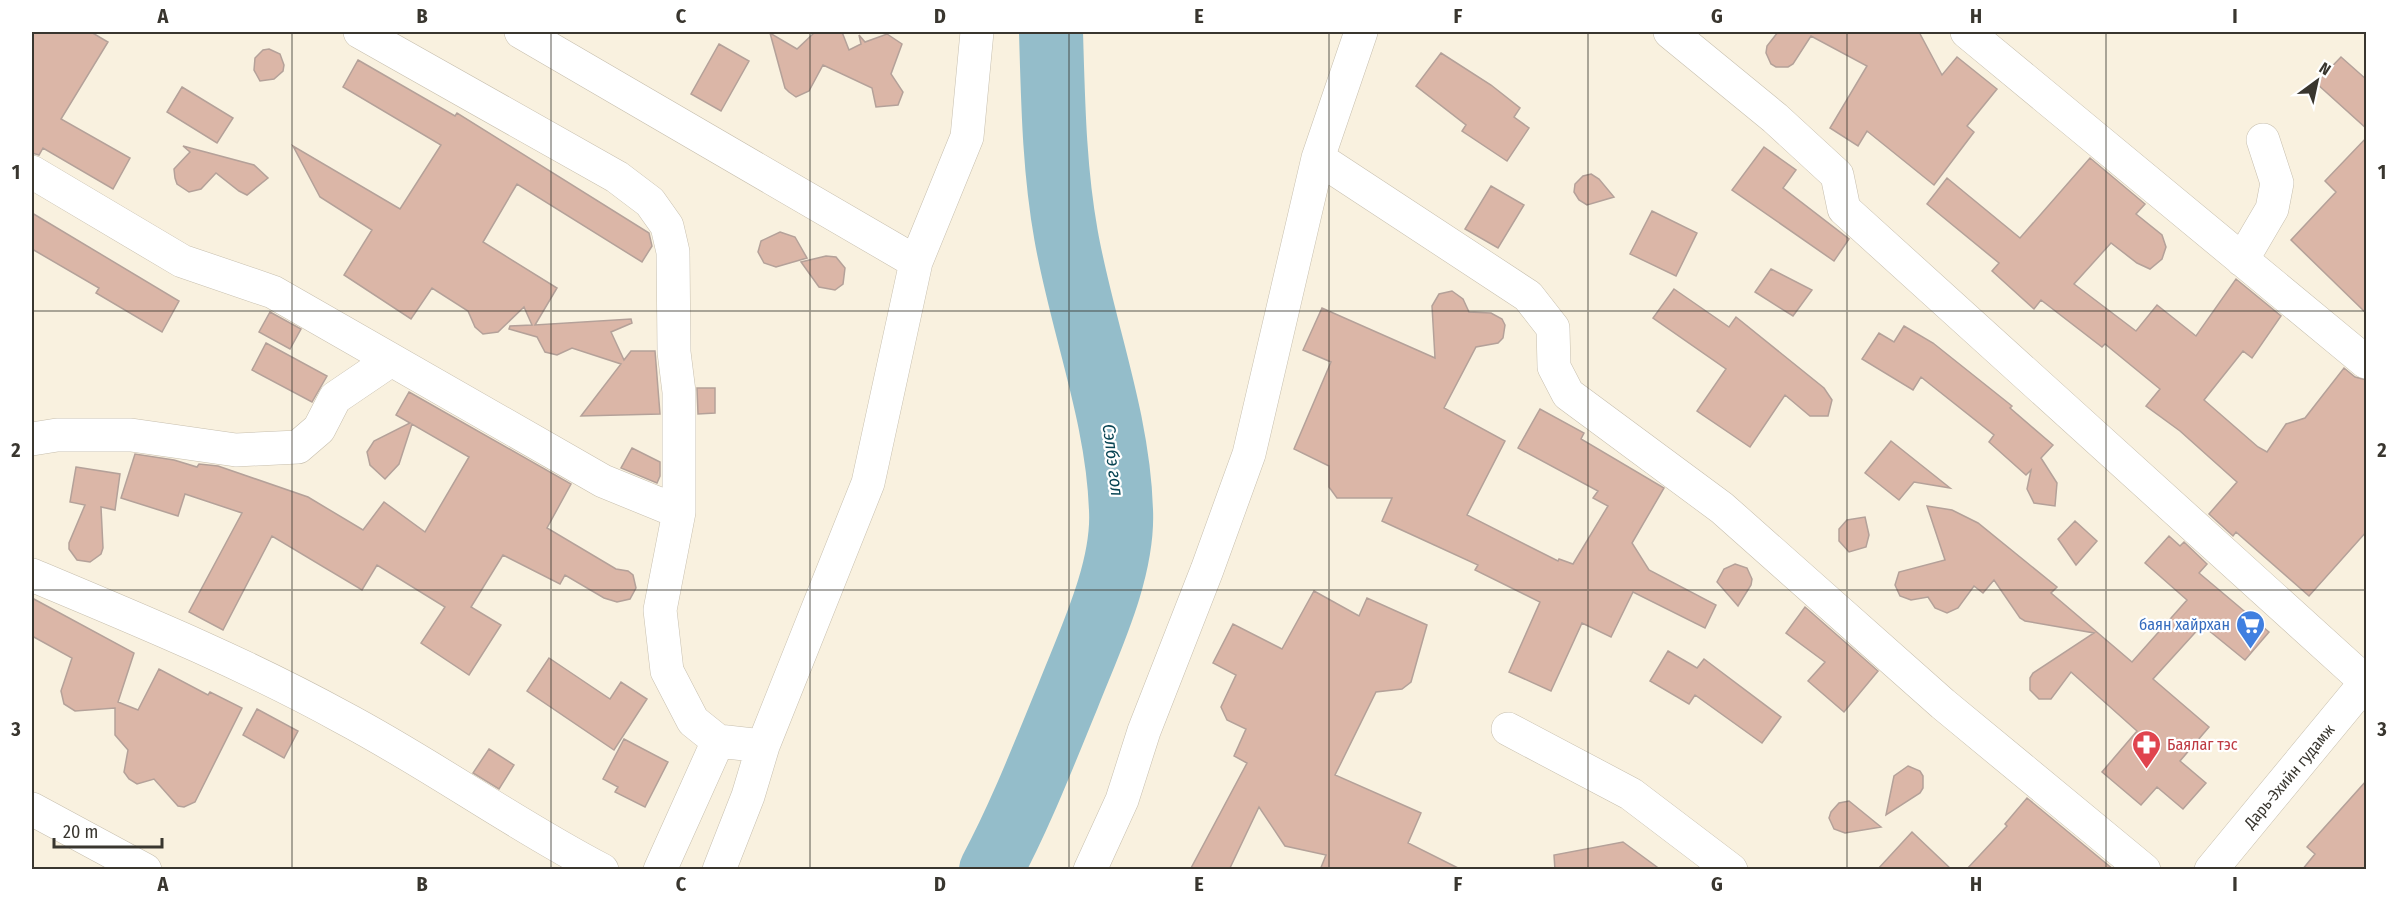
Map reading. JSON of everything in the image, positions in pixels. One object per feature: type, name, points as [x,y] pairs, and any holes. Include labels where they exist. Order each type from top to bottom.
[{"type":"street","points":[[360,32],[617,177],[650,202],[667,226],[673,252],[679,512],[660,610],[667,672],[693,721],[718,741],[764,746]]},
{"type":"street","points":[[521,32],[916,262]]},
{"type":"street","points":[[718,870],[748,796],[764,746],[868,483],[916,262],[967,137],[977,32]]},
{"type":"street","points":[[1099,867],[1144,731],[1249,454],[1318,158],[1361,32]]},
{"type":"street","points":[[1670,32],[1775,118],[1837,175],[1844,210],[2366,682]]},
{"type":"street","points":[[1967,32],[2367,362]]},
{"type":"street","points":[[2242,260],[2272,208],[2277,183],[2263,140]]},
{"type":"street","points":[[1318,158],[1528,296],[1553,328],[1554,367],[1568,394],[1722,508],[1943,704],[2144,870]]},
{"type":"street","points":[[32,172],[182,261],[273,292],[603,481],[679,512]]},
{"type":"street","points":[[32,438],[57,435],[130,435],[236,450],[298,447],[319,429],[335,398],[391,360]]},
{"type":"street","points":[[32,575],[206,647],[344,718],[550,843],[602,870]]},
{"type":"street","name":"Дарь-Эхийн гудамж","points":[[2211,870],[2366,682]]},
{"type":"street","points":[[1508,729],[1631,794],[1731,870]]},
{"type":"street","points":[[660,870],[718,741]]},
{"type":"street","points":[[32,809],[145,870]]},
{"type":"building","points":[[32,32],[91,32],[108,42],[61,119],[130,158],[113,189],[43,148],[39,155],[32,153]]},
{"type":"building","points":[[815,32],[842,32],[849,50],[861,44],[859,35],[865,42],[887,34],[902,44],[891,74],[903,92],[898,105],[876,107],[872,88],[823,65],[809,91],[796,97],[789,92],[785,88],[770,33],[797,49]]},
{"type":"building","points":[[1778,32],[1919,32],[1942,75],[1957,57],[1997,89],[1967,126],[1974,132],[1934,185],[1867,131],[1858,146],[1830,128],[1867,66],[1811,36],[1793,64],[1788,67],[1776,67],[1771,64],[1766,53],[1767,46]]},
{"type":"building","points":[[719,44],[749,61],[721,111],[691,94]]},
{"type":"building","points":[[269,49],[280,54],[284,65],[283,71],[274,79],[260,81],[254,70],[255,58],[263,50]]},
{"type":"building","points":[[1441,53],[1491,85],[1520,108],[1514,117],[1529,128],[1507,161],[1462,131],[1466,125],[1416,86]]},
{"type":"building","points":[[2341,57],[2367,80],[2367,129],[2316,83]]},
{"type":"building","points":[[358,60],[455,116],[457,113],[649,233],[652,246],[642,262],[517,184],[483,242],[557,288],[535,325],[631,319],[632,323],[611,332],[624,360],[631,351],[655,351],[660,414],[581,416],[621,364],[572,348],[557,355],[545,352],[537,337],[509,329],[510,326],[532,325],[524,307],[498,332],[483,334],[475,327],[468,311],[432,288],[411,319],[344,275],[372,230],[320,197],[293,146],[400,209],[441,145],[343,87]]},
{"type":"building","points":[[182,87],[233,118],[217,143],[167,112]]},
{"type":"building","points":[[2367,137],[2367,314],[2291,240],[2336,192],[2325,181]]},
{"type":"building","points":[[183,146],[254,165],[268,178],[247,195],[216,173],[201,189],[189,192],[177,184],[175,178],[174,169],[190,152]]},
{"type":"building","points":[[1764,147],[1796,170],[1783,188],[1849,239],[1834,261],[1732,190]]},
{"type":"building","points":[[2090,158],[2145,204],[2136,214],[2162,235],[2166,247],[2162,259],[2150,269],[2137,263],[2111,243],[2074,284],[2136,331],[2157,305],[2196,336],[2236,279],[2281,316],[2252,358],[2243,351],[2204,400],[2258,447],[2267,452],[2286,424],[2305,418],[2344,368],[2355,377],[2367,380],[2367,531],[2309,596],[2236,532],[2233,536],[2209,514],[2237,482],[2180,431],[2146,406],[2160,389],[2105,344],[2102,347],[2041,300],[2034,309],[1992,271],[1999,263],[1927,204],[1947,178],[2020,238]]},
{"type":"building","points":[[1591,174],[1599,179],[1614,197],[1587,205],[1579,200],[1574,192],[1575,184],[1583,176]]},
{"type":"building","points":[[1491,186],[1524,205],[1498,248],[1465,229]]},
{"type":"building","points":[[1652,211],[1697,233],[1676,276],[1630,254]]},
{"type":"building","points":[[32,213],[179,301],[162,332],[96,293],[99,288],[32,249]]},
{"type":"building","points":[[780,232],[795,237],[807,258],[776,267],[764,263],[758,252],[761,241]]},
{"type":"building","points":[[826,256],[836,257],[845,268],[843,284],[835,290],[819,287],[801,262]]},
{"type":"building","points":[[1771,269],[1812,290],[1793,316],[1755,292]]},
{"type":"building","points":[[1674,289],[1729,327],[1736,317],[1824,388],[1832,400],[1828,416],[1810,416],[1785,395],[1750,447],[1697,411],[1726,369],[1653,318]]},
{"type":"building","points":[[1452,291],[1463,299],[1469,312],[1491,313],[1502,319],[1505,325],[1503,338],[1498,343],[1476,347],[1444,408],[1505,441],[1467,515],[1558,561],[1559,559],[1573,564],[1608,506],[1593,498],[1598,491],[1518,448],[1540,409],[1584,433],[1581,439],[1664,488],[1632,543],[1649,570],[1716,605],[1705,628],[1633,592],[1611,637],[1582,623],[1551,691],[1509,672],[1540,602],[1475,570],[1478,565],[1382,521],[1392,498],[1337,498],[1329,487],[1329,466],[1294,449],[1331,362],[1303,350],[1322,308],[1435,358],[1432,306],[1439,294]]},
{"type":"building","points":[[270,312],[301,329],[290,349],[259,332]]},
{"type":"building","points":[[1904,326],[1933,343],[2012,406],[2010,408],[2053,445],[2041,458],[2057,483],[2055,506],[2034,503],[2027,489],[2031,470],[2026,475],[1989,442],[1994,435],[1921,377],[1913,390],[1862,359],[1879,333],[1894,342]]},
{"type":"building","points":[[266,343],[327,376],[312,402],[252,370]]},
{"type":"building","points":[[697,388],[715,388],[715,413],[698,414]]},
{"type":"building","points":[[409,392],[571,484],[547,528],[616,569],[628,571],[633,575],[636,588],[630,599],[617,602],[604,598],[565,575],[560,584],[503,555],[471,607],[501,625],[469,675],[421,643],[445,607],[377,565],[362,590],[272,536],[223,630],[189,612],[242,513],[185,494],[178,516],[121,498],[135,454],[174,460],[197,467],[199,464],[218,466],[308,497],[363,530],[384,502],[425,532],[469,457],[412,424],[399,464],[385,479],[370,465],[367,452],[374,441],[410,423],[396,415]]},
{"type":"building","points":[[1891,441],[1950,488],[1914,482],[1899,500],[1865,473]]},
{"type":"building","points":[[632,448],[660,462],[660,476],[657,483],[621,468]]},
{"type":"building","points":[[76,467],[120,474],[115,510],[101,507],[103,548],[101,554],[90,562],[77,560],[69,549],[69,543],[85,505],[70,502]]},
{"type":"building","points":[[1927,506],[1952,510],[1978,523],[2057,587],[2051,593],[2132,662],[2187,600],[2145,563],[2169,536],[2180,546],[2184,542],[2207,564],[2199,573],[2269,632],[2245,660],[2202,625],[2153,679],[2209,727],[2180,761],[2206,783],[2183,809],[2157,787],[2141,805],[2102,772],[2137,731],[2071,672],[2051,699],[2039,699],[2030,690],[2030,678],[2033,673],[2094,633],[2025,621],[2020,618],[1994,580],[1983,593],[1974,586],[1958,608],[1947,613],[1935,608],[1928,597],[1911,600],[1900,596],[1895,585],[1899,572],[1945,560]]},
{"type":"building","points":[[1865,517],[1869,535],[1866,547],[1849,552],[1839,541],[1839,529],[1847,520]]},
{"type":"building","points":[[2075,521],[2097,541],[2076,565],[2058,539]]},
{"type":"building","points":[[1735,564],[1747,568],[1752,579],[1751,585],[1738,606],[1717,582],[1724,569]]},
{"type":"building","points":[[1314,591],[1359,616],[1367,598],[1427,625],[1411,682],[1402,689],[1376,692],[1335,775],[1421,813],[1408,843],[1462,870],[1320,870],[1326,855],[1285,846],[1259,807],[1229,870],[1190,870],[1247,763],[1234,756],[1246,729],[1227,720],[1221,707],[1236,675],[1213,663],[1233,624],[1282,649]]},
{"type":"building","points":[[32,598],[134,653],[118,702],[138,710],[159,669],[208,695],[210,692],[242,708],[195,802],[184,807],[178,806],[154,779],[137,784],[129,779],[124,772],[128,750],[115,735],[115,708],[75,711],[64,704],[61,691],[72,658],[32,636]]},
{"type":"building","points":[[1805,607],[1878,671],[1844,712],[1808,681],[1825,662],[1786,633]]},
{"type":"building","points":[[1668,651],[1697,668],[1704,659],[1781,717],[1762,743],[1695,695],[1689,704],[1650,681]]},
{"type":"building","points":[[549,658],[610,699],[621,682],[647,699],[614,750],[527,691]]},
{"type":"building","points":[[257,709],[298,731],[284,758],[243,735]]},
{"type":"building","points":[[624,739],[668,762],[645,807],[615,792],[618,787],[603,779]]},
{"type":"building","points":[[489,749],[514,765],[499,789],[473,773]]},
{"type":"building","points":[[1908,766],[1920,771],[1923,776],[1923,788],[1920,793],[1886,815],[1894,776]]},
{"type":"building","points":[[2367,780],[2367,870],[2302,870],[2315,854],[2307,847]]},
{"type":"building","points":[[2027,798],[2114,870],[1966,870],[2007,826],[2005,824]]},
{"type":"building","points":[[1849,801],[1881,827],[1845,833],[1834,829],[1829,818],[1831,812],[1839,803]]},
{"type":"building","points":[[1912,832],[1952,870],[1877,870]]},
{"type":"building","points":[[1623,842],[1661,870],[1555,870],[1554,855]]},
{"type":"waterway","name":"Сэлбэ гол","points":[[991,870],[1032,784],[1095,628],[1111,580],[1120,533],[1121,510],[1113,440],[1073,269],[1062,210],[1055,134],[1051,32]]},
{"type":"place","name":"баян хайрхан","points":[[2251,650]]},
{"type":"place","name":"Баялаг тэс","points":[[2146,770]]}]
